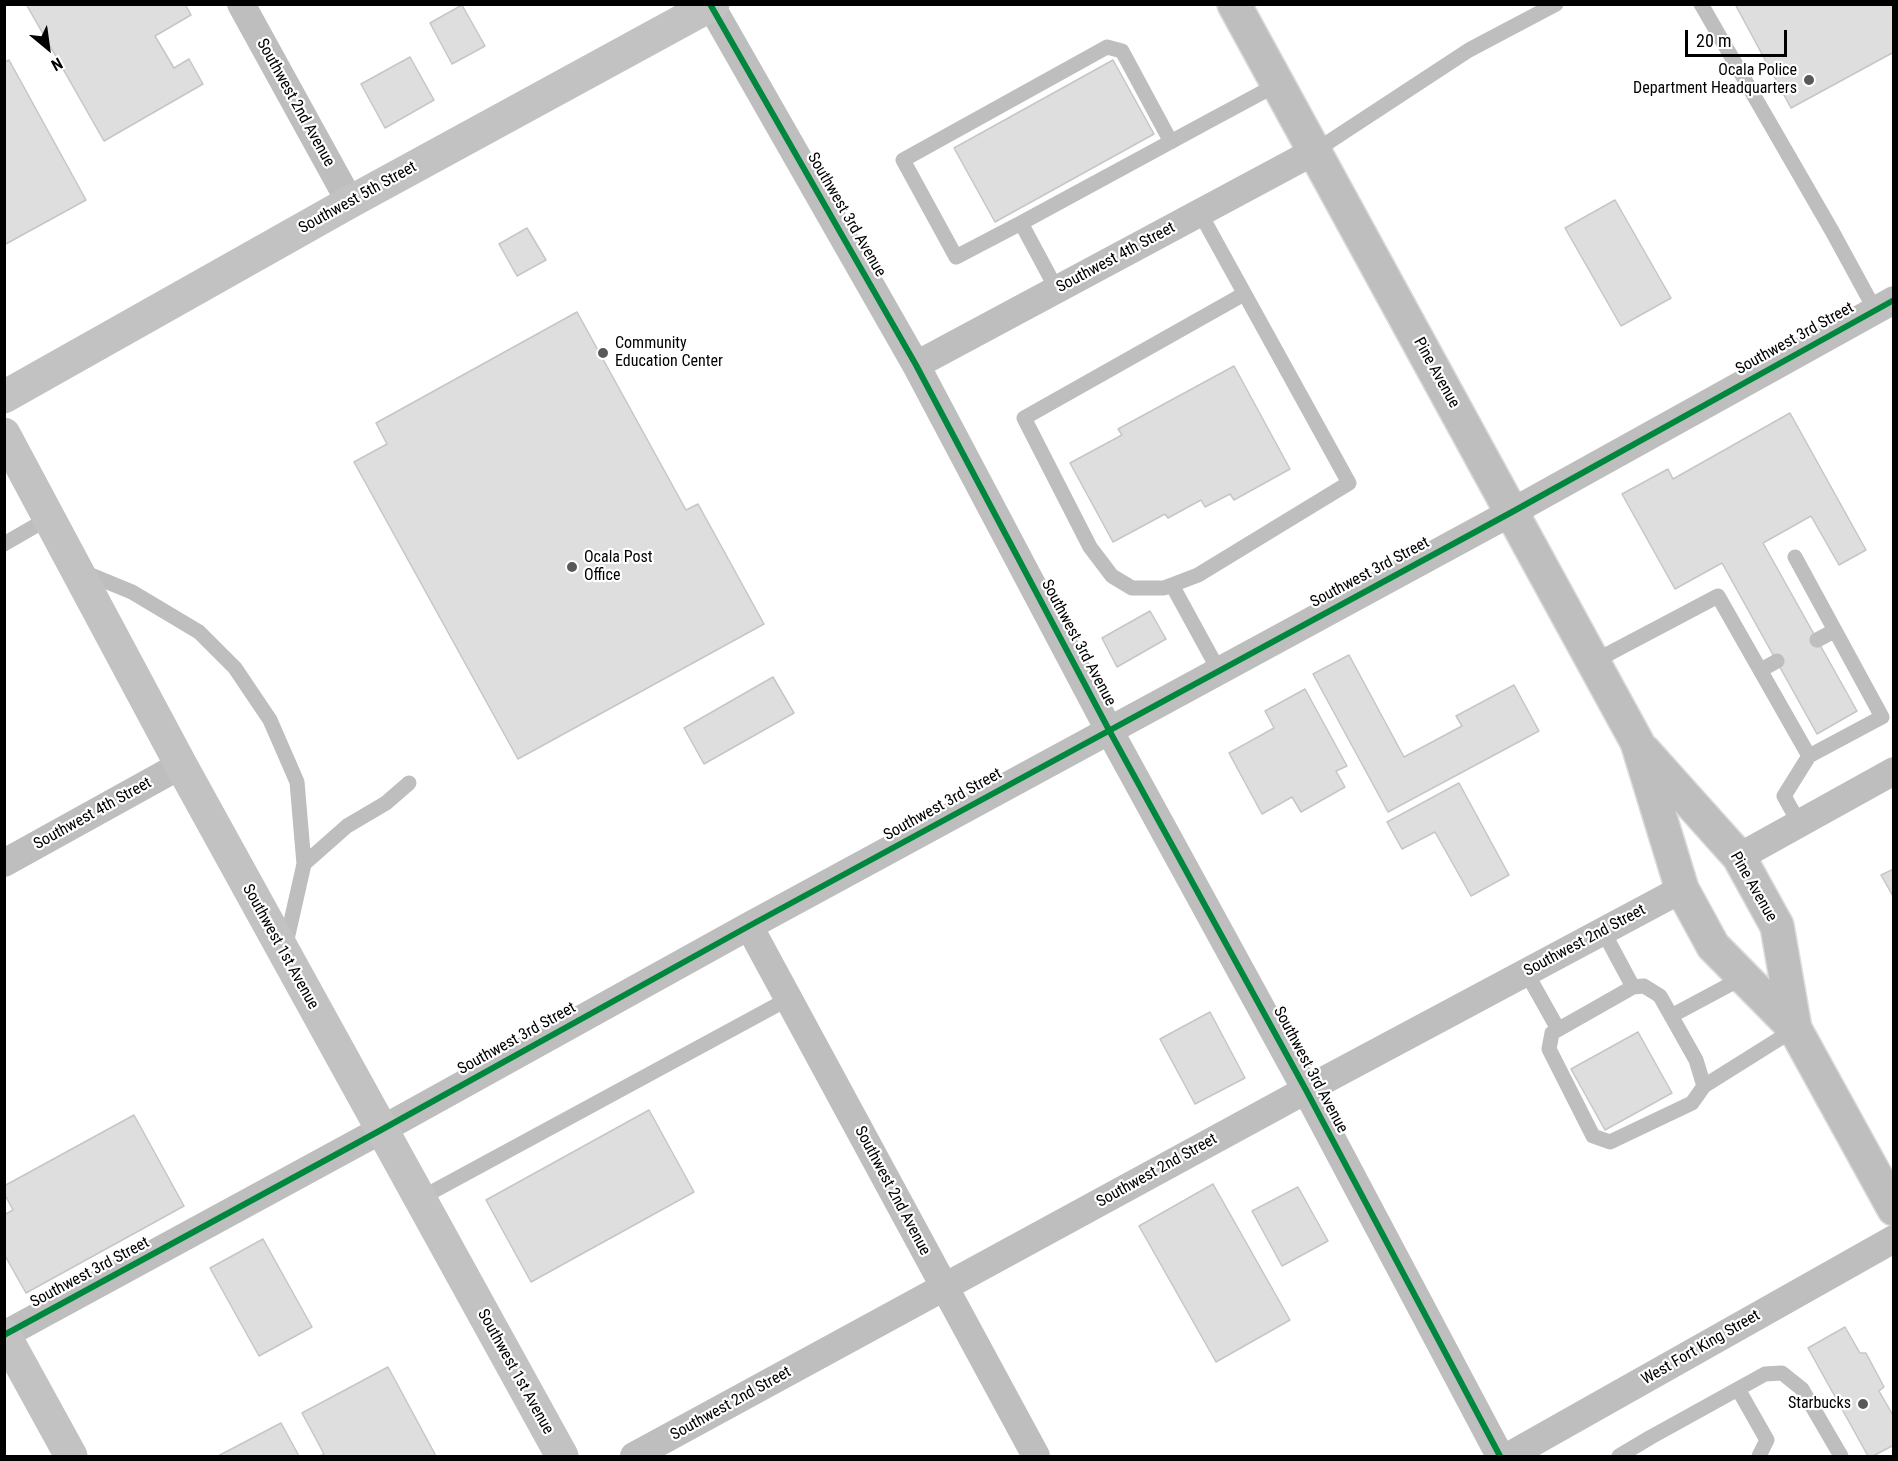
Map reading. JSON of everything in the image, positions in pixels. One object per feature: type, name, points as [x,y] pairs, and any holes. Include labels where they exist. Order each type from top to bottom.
[{"type":"highway","name":"Pine Avenue","points":[[1234,4],[1636,742],[1682,889],[1713,946],[1795,1029],[1893,1209]]},
{"type":"highway","name":"Pine Avenue","points":[[1636,742],[1738,856],[1777,926],[1795,1029]]},
{"type":"street","name":"Southwest 2nd Avenue","points":[[241,4],[350,202]]},
{"type":"street","name":"Southwest 5th Street","points":[[4,397],[350,202],[711,5]]},
{"type":"street","name":"Southwest 3rd Avenue","points":[[711,5],[916,365],[1109,730],[1306,1090],[1500,1456]]},
{"type":"street","name":"Southwest 4th Street","points":[[916,365],[1315,151]]},
{"type":"street","name":"Southwest 3rd Street","points":[[5,1335],[749,926],[1512,512],[1884,305]]},
{"type":"street","name":"Southwest 1st Avenue","points":[[4,434],[284,954],[562,1456]]},
{"type":"street","name":"Southwest 4th Street","points":[[4,863],[181,765]]},
{"type":"street","points":[[1738,856],[1893,771]]},
{"type":"street","name":"Southwest 2nd Street","points":[[634,1456],[1306,1090],[1682,889]]},
{"type":"street","name":"Southwest 2nd Avenue","points":[[749,926],[1036,1456]]},
{"type":"street","name":"West Fort King Street","points":[[1509,1456],[1893,1239]]},
{"type":"street","points":[[5,1335],[71,1456]]},
{"type":"lane","points":[[1315,151],[1469,50],[1556,4]]},
{"type":"lane","points":[[1701,4],[1832,231],[1884,305]]},
{"type":"lane","points":[[1171,142],[1122,51],[1107,47],[903,160],[956,257],[1021,223],[1171,142],[1278,84]]},
{"type":"lane","points":[[1200,213],[1349,483],[1198,575],[1164,588],[1132,588],[1112,576],[1090,547],[1024,418],[1244,294]]},
{"type":"lane","points":[[1021,223],[1058,290]]},
{"type":"lane","points":[[4,544],[49,518]]},
{"type":"lane","points":[[1795,557],[1882,717],[1809,756],[1784,796],[1799,823]]},
{"type":"lane","points":[[76,568],[132,591],[199,632],[235,668],[270,720],[297,782],[304,864],[284,954]]},
{"type":"lane","points":[[1172,585],[1219,671]]},
{"type":"lane","points":[[1593,662],[1719,596],[1809,756]]},
{"type":"lane","points":[[1817,640],[1834,631]]},
{"type":"lane","points":[[1761,670],[1777,661]]},
{"type":"lane","points":[[304,864],[347,826],[386,803],[409,783]]},
{"type":"lane","points":[[1604,932],[1633,987]]},
{"type":"lane","points":[[1526,972],[1558,1029]]},
{"type":"lane","points":[[1671,1016],[1744,977]]},
{"type":"lane","points":[[1704,1086],[1696,1060],[1660,996],[1644,986],[1633,987],[1552,1033],[1549,1049],[1593,1136],[1610,1142],[1692,1103],[1704,1086],[1795,1029]]},
{"type":"lane","points":[[419,1199],[788,999]]},
{"type":"lane","points":[[1620,1456],[1765,1374],[1782,1373],[1802,1389],[1841,1456]]},
{"type":"lane","points":[[1738,1389],[1767,1440],[1759,1456]]},
{"type":"building","points":[[26,4],[185,4],[191,15],[155,36],[174,68],[189,59],[203,84],[104,141]]},
{"type":"building","name":"Ocala Police Department Headquarters","points":[[1735,4],[1894,4],[1894,52],[1791,108]]},
{"type":"building","points":[[462,5],[485,46],[452,64],[430,23]]},
{"type":"building","points":[[410,57],[434,100],[385,128],[361,84]]},
{"type":"building","points":[[9,60],[86,200],[4,245],[4,62]]},
{"type":"building","points":[[1113,60],[1154,134],[995,222],[954,148]]},
{"type":"building","points":[[1615,200],[1671,298],[1621,326],[1565,228]]},
{"type":"building","points":[[527,228],[546,260],[517,276],[499,244]]},
{"type":"building","name":"Ocala Post Office","points":[[577,312],[686,510],[698,504],[764,624],[518,759],[354,462],[387,444],[376,423]]},
{"type":"building","points":[[1234,366],[1290,469],[1234,500],[1230,494],[1205,507],[1201,500],[1168,518],[1165,514],[1113,542],[1070,463],[1122,435],[1118,429]]},
{"type":"building","points":[[1790,413],[1866,550],[1839,565],[1811,516],[1763,543],[1857,711],[1817,734],[1722,563],[1675,589],[1622,494],[1668,469],[1673,479]]},
{"type":"building","points":[[1150,611],[1166,639],[1117,667],[1102,638]]},
{"type":"building","points":[[1349,655],[1404,757],[1462,726],[1456,716],[1514,685],[1539,731],[1388,812],[1313,674]]},
{"type":"building","points":[[773,677],[794,713],[704,764],[684,728]]},
{"type":"building","points":[[1305,689],[1347,766],[1336,771],[1345,787],[1301,812],[1292,797],[1262,814],[1229,753],[1274,728],[1265,711]]},
{"type":"building","points":[[1459,783],[1509,875],[1471,896],[1435,832],[1402,849],[1387,822]]},
{"type":"building","points":[[1894,869],[1894,898],[1881,875]]},
{"type":"building","points":[[1210,1012],[1245,1078],[1195,1104],[1160,1039]]},
{"type":"building","points":[[1638,1032],[1672,1093],[1605,1130],[1571,1069]]},
{"type":"building","points":[[649,1110],[694,1192],[531,1282],[486,1200]]},
{"type":"building","points":[[134,1115],[184,1206],[26,1293],[4,1254],[4,1215],[13,1210],[4,1193],[4,1186]]},
{"type":"building","points":[[1213,1184],[1290,1320],[1216,1362],[1139,1226]]},
{"type":"building","points":[[1298,1187],[1328,1241],[1282,1266],[1252,1211]]},
{"type":"building","points":[[263,1239],[312,1327],[259,1356],[210,1268]]},
{"type":"building","name":"Starbucks","points":[[1845,1327],[1860,1353],[1866,1353],[1884,1387],[1879,1391],[1894,1417],[1894,1445],[1873,1456],[1868,1456],[1808,1348]]},
{"type":"building","points":[[388,1367],[436,1456],[320,1456],[324,1454],[302,1413]]},
{"type":"building","points":[[281,1423],[299,1456],[218,1456]]},
{"type":"cycle path","points":[[710,4],[916,365],[1109,730],[1306,1090],[1500,1456]]},
{"type":"cycle path","points":[[4,1335],[749,926],[1512,512],[1894,300]]},
{"type":"place","name":"Ocala Police Department Headquarters","points":[[1809,80]]},
{"type":"place","name":"Community Education Center","points":[[603,353]]},
{"type":"place","name":"Ocala Post Office","points":[[572,567]]},
{"type":"place","name":"Starbucks","points":[[1863,1404]]}]
